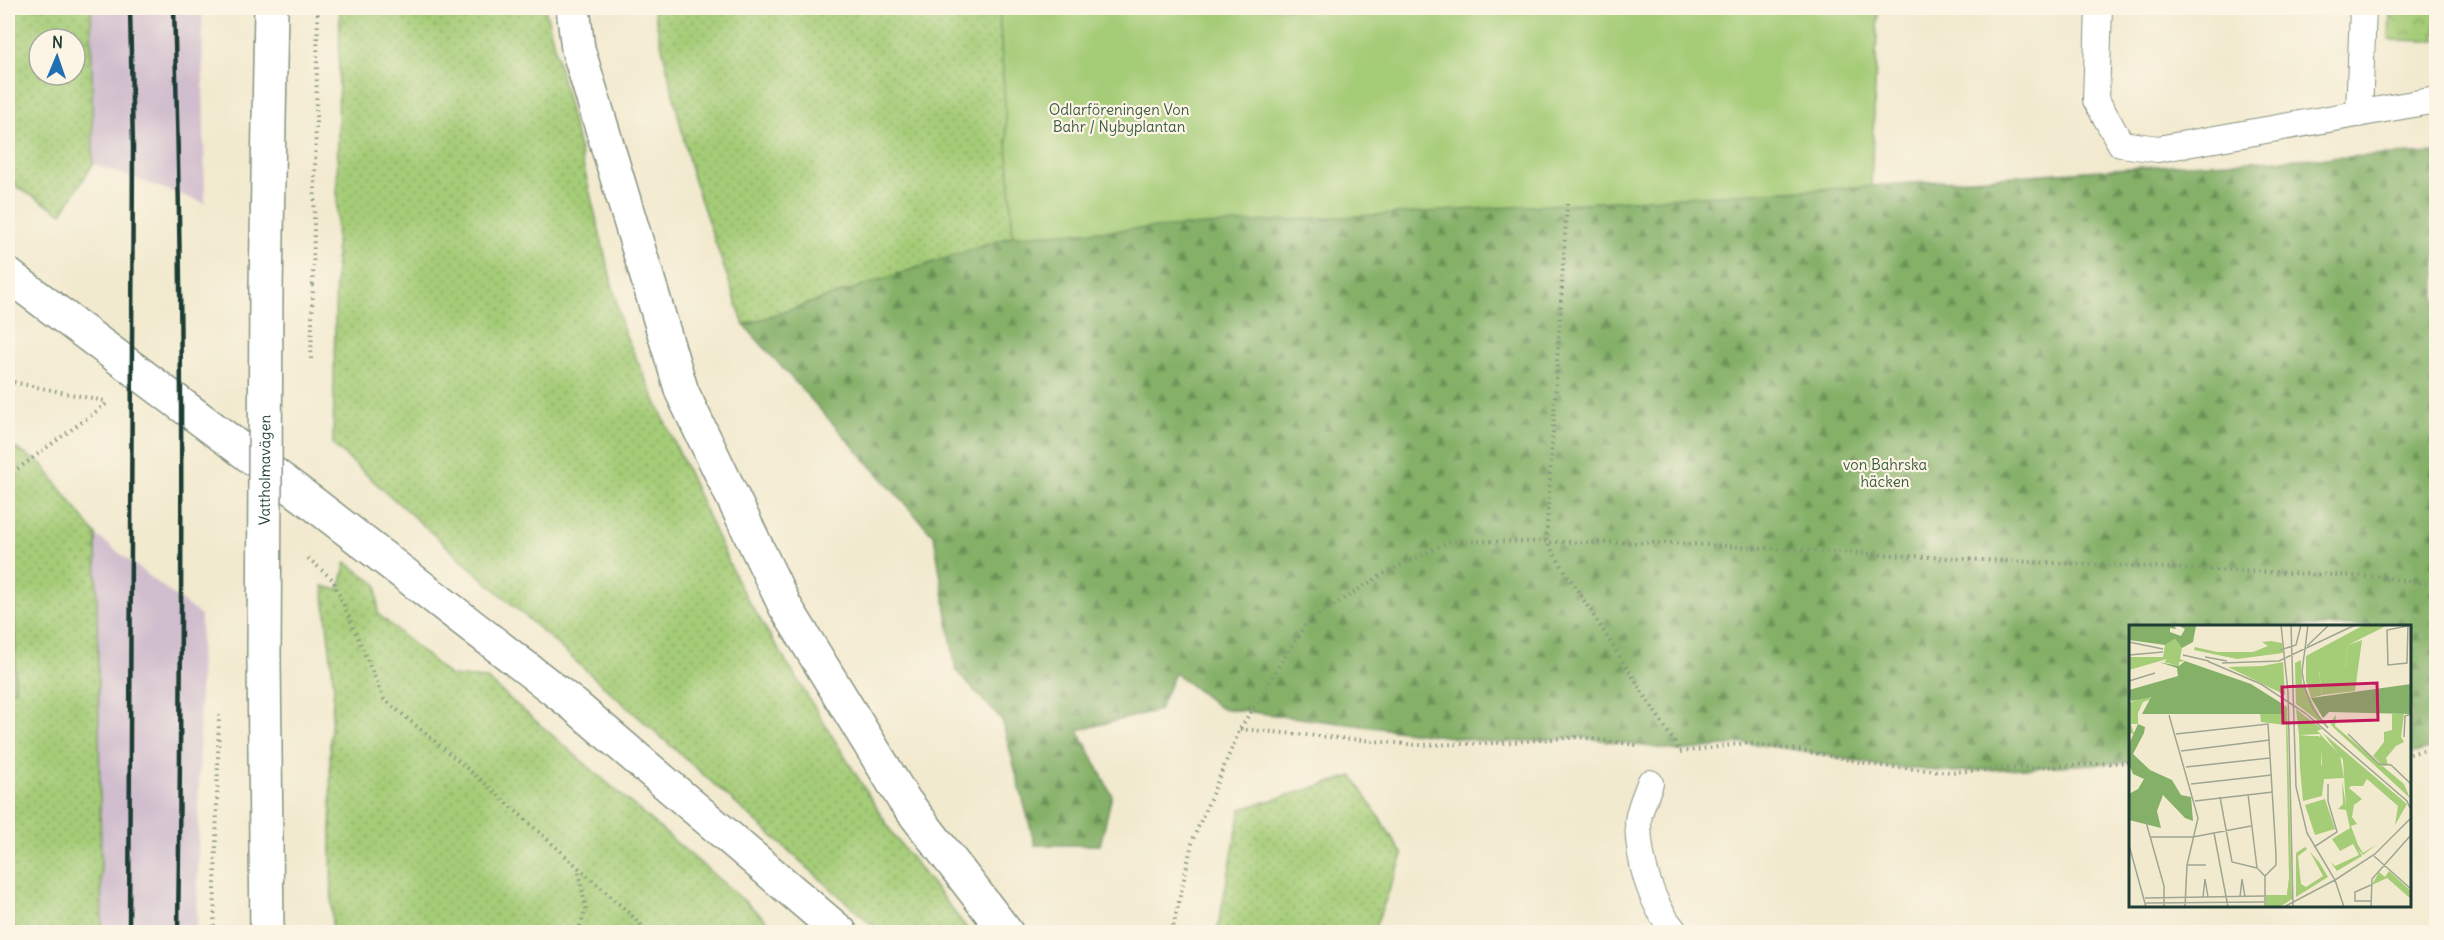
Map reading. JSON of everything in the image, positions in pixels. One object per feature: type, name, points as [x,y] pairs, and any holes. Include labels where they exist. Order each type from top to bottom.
[{"type":"main road","name":"Vattholmavägen","points":[[267,933],[264,659],[266,290],[271,8]]},
{"type":"main road","points":[[573,8],[578,49],[682,392],[785,606],[904,800],[1006,933]]},
{"type":"main road","points":[[8,275],[314,504],[574,705],[840,933]]},
{"type":"lane","points":[[2099,8],[2096,100],[2121,144],[2158,149],[2436,100]]},
{"type":"lane","points":[[2359,114],[2363,8]]},
{"type":"lane","points":[[1650,783],[1638,821],[1645,875],[1661,917],[1675,933]]},
{"type":"path","points":[[313,285],[318,8]]},
{"type":"path","points":[[1567,204],[1546,541],[1680,751]]},
{"type":"path","points":[[8,381],[109,402],[118,406]]},
{"type":"path","points":[[8,476],[109,402]]},
{"type":"path","points":[[1172,933],[1194,839],[1240,729],[1306,623],[1383,574],[1451,541],[1669,543],[1995,561],[2381,577],[2436,585]]},
{"type":"path","points":[[299,550],[333,580],[384,699],[487,785],[640,923],[644,933]]},
{"type":"path","points":[[214,933],[219,705]]},
{"type":"path","points":[[1240,729],[1418,745],[1499,743],[1579,737],[1645,747]]},
{"type":"path","points":[[1672,750],[1747,743],[1881,766],[1950,772],[2129,762]]},
{"type":"path","points":[[2411,753],[2436,747]]},
{"type":"path","points":[[1650,783],[1680,751]]},
{"type":"path","points":[[578,868],[586,909],[578,933]]},
{"type":"shaded area","points":[[91,8],[202,8],[205,203],[93,164]]},
{"type":"shaded area","points":[[96,535],[201,616],[197,932],[102,932]]},
{"type":"green space","points":[[8,8],[91,8],[93,164],[62,213],[8,182]]},
{"type":"green space","points":[[340,8],[545,8],[623,329],[740,587],[894,836],[970,932],[880,932],[333,445]]},
{"type":"green space","points":[[653,8],[999,8],[1013,236],[744,325],[693,178]]},
{"type":"green space","name":"Odlarföreningen Von Bahr / Nybyplantan","points":[[999,8],[1878,8],[1871,186],[1013,236]]},
{"type":"green space","points":[[2390,8],[2436,8],[2436,41],[2389,40]]},
{"type":"green space","name":"von Bahrska häcken","points":[[2436,153],[2436,747],[2411,754],[2411,625],[2129,625],[2129,762],[1950,772],[1881,766],[1747,743],[1680,751],[1579,737],[1499,743],[1220,708],[1175,673],[1159,710],[1078,730],[1112,795],[1100,845],[1035,845],[1002,720],[956,671],[934,536],[744,325],[1013,236],[1871,186],[2186,164]]},
{"type":"green space","points":[[8,444],[42,464],[96,535],[102,932],[8,932],[8,690],[15,690],[15,577],[8,553]]},
{"type":"green space","points":[[8,553],[15,577],[15,691],[8,690]]},
{"type":"green space","points":[[346,562],[377,585],[378,614],[450,676],[487,679],[780,932],[332,932],[330,741],[334,687],[323,586],[339,590]]},
{"type":"green space","points":[[1353,776],[1403,855],[1373,932],[1217,932],[1241,809]]},
{"type":"railway","points":[[129,932],[133,148],[130,8]]},
{"type":"railway","points":[[174,8],[181,470],[178,932]]}]
